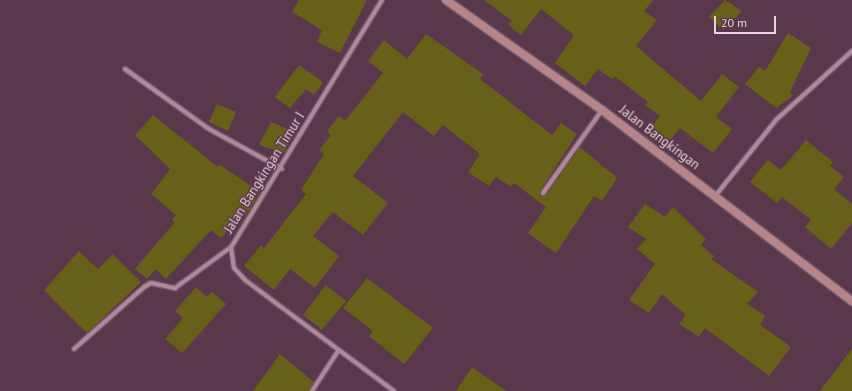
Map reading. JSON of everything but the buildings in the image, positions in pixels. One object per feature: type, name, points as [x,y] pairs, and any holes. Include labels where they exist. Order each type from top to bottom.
[{"type":"street","name":"Jalan Bangkingan Timur I","points":[[382,0],[282,169],[231,247],[234,268],[245,280],[338,351],[394,391]]},
{"type":"street","name":"Jalan Bangkingan","points":[[446,0],[602,110],[716,195],[852,302]]},
{"type":"street","points":[[716,195],[776,120],[852,51]]},
{"type":"street","points":[[125,69],[208,128],[282,169]]},
{"type":"street","points":[[542,193],[602,110]]},
{"type":"street","points":[[74,349],[144,287],[151,283],[174,288],[231,247]]},
{"type":"street","points":[[312,391],[338,351]]}]
